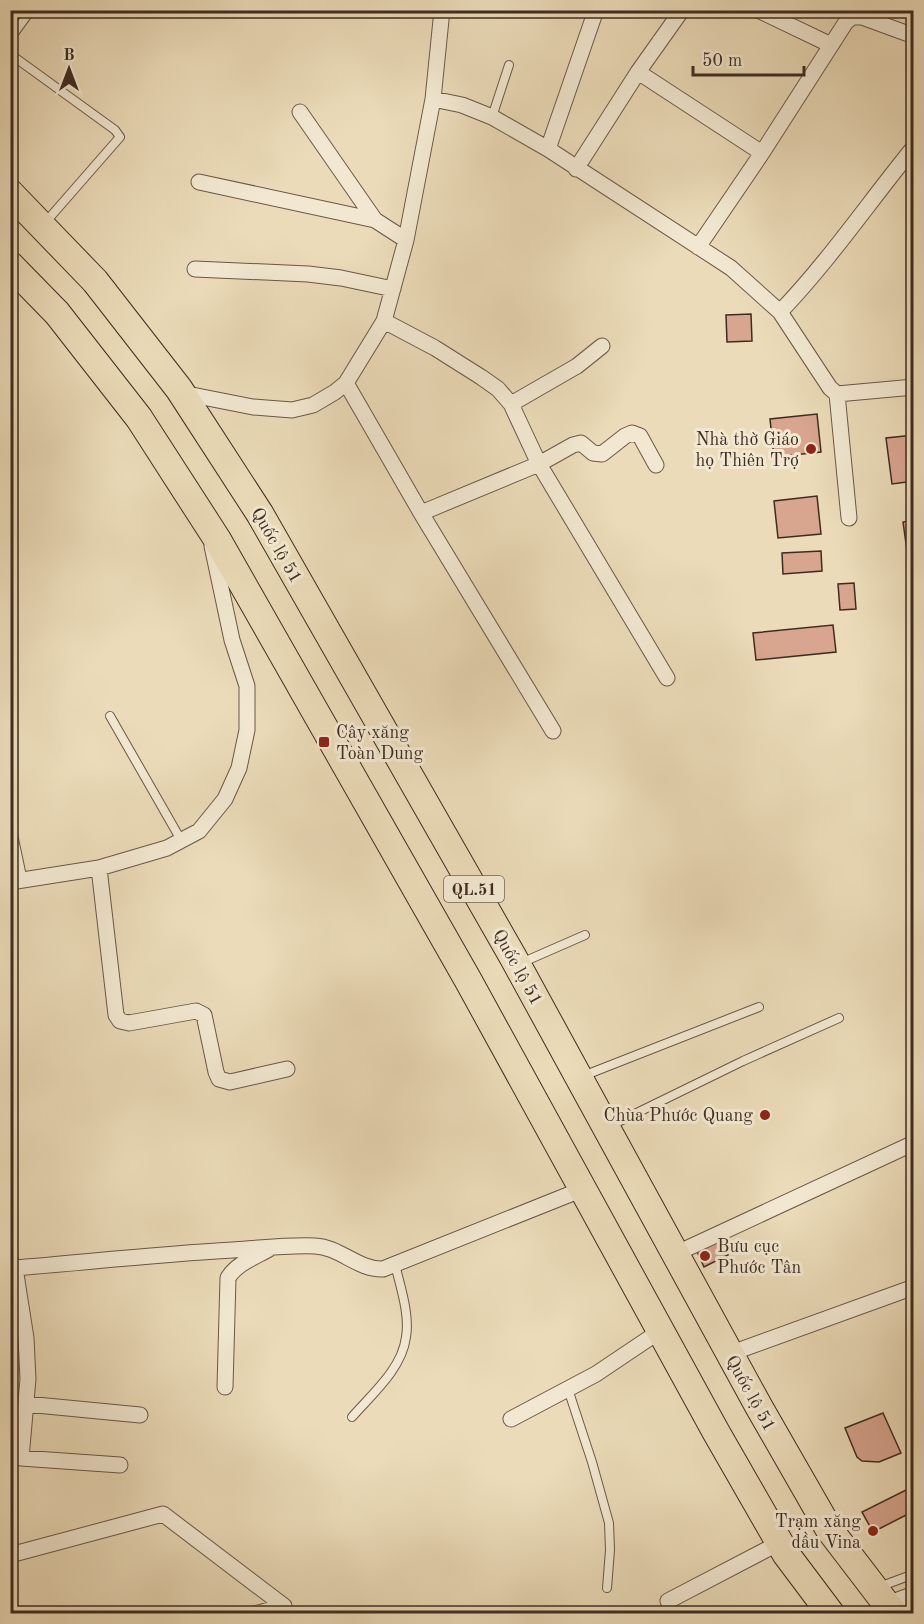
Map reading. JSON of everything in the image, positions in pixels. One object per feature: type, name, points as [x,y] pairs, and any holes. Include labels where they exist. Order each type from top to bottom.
[{"type":"highway","name":"Quốc lộ 51","points":[[10,193],[95,280],[182,393],[260,514],[517,965],[729,1354],[829,1529],[885,1602]]},
{"type":"highway","name":"QL.51","points":[[10,265],[57,313],[139,418],[210,528],[468,980],[660,1331],[786,1554],[831,1614]]},
{"type":"street","points":[[182,393],[253,407],[292,410],[313,405],[346,383],[384,321],[406,240],[433,99],[442,10]]},
{"type":"street","points":[[548,149],[596,10]]},
{"type":"street","points":[[576,169],[638,72],[682,10]]},
{"type":"street","points":[[759,10],[831,45]]},
{"type":"street","points":[[698,247],[831,45],[852,17],[862,17],[914,36]]},
{"type":"street","points":[[638,72],[762,153]]},
{"type":"street","points":[[433,99],[462,105],[492,117],[548,149],[731,268],[780,312],[830,388],[837,394],[849,518]]},
{"type":"street","points":[[300,112],[375,220]]},
{"type":"street","points":[[780,312],[807,284],[914,147]]},
{"type":"street","points":[[199,182],[375,220],[406,240]]},
{"type":"street","points":[[195,269],[308,274],[393,289]]},
{"type":"street","points":[[384,321],[435,348],[481,377],[498,389],[511,404],[540,464],[667,678]]},
{"type":"street","points":[[511,404],[577,366],[603,346]]},
{"type":"street","points":[[346,383],[421,513],[553,731]]},
{"type":"street","points":[[837,394],[914,387]]},
{"type":"street","points":[[421,513],[540,464],[580,443],[593,453],[602,454],[632,433],[640,436],[656,465]]},
{"type":"street","points":[[17,881],[99,868],[167,848],[199,831],[225,798],[239,768],[246,730],[246,686],[232,640],[210,528]]},
{"type":"street","points":[[99,868],[116,1015],[120,1021],[129,1023],[196,1011],[204,1015],[219,1079],[230,1082],[287,1070]]},
{"type":"street","points":[[675,1254],[914,1143]]},
{"type":"street","points":[[120,1465],[21,1458],[28,1379],[26,1338],[13,1272],[206,1251],[271,1247],[326,1248],[374,1269],[383,1269],[583,1189]]},
{"type":"street","points":[[225,1387],[228,1278],[231,1272],[240,1265],[271,1247]]},
{"type":"street","points":[[729,1354],[914,1287]]},
{"type":"street","points":[[511,1419],[596,1374],[660,1331]]},
{"type":"street","points":[[26,1404],[140,1415]]},
{"type":"street","points":[[10,1555],[162,1514],[284,1606],[255,1614]]},
{"type":"street","points":[[668,1601],[780,1543]]},
{"type":"street","points":[[885,1602],[914,1594]]},
{"type":"lane","points":[[10,39],[31,10]]},
{"type":"lane","points":[[10,54],[115,130],[120,137],[42,226]]},
{"type":"lane","points":[[492,117],[509,65]]},
{"type":"lane","points":[[110,716],[181,840]]},
{"type":"lane","points":[[10,820],[17,881]]},
{"type":"lane","points":[[517,965],[585,935]]},
{"type":"lane","points":[[578,1077],[759,1007]]},
{"type":"lane","points":[[606,1128],[743,1061],[839,1018]]},
{"type":"lane","points":[[352,1417],[393,1369],[406,1338],[406,1320],[395,1264]]},
{"type":"lane","points":[[568,1389],[609,1523],[610,1550],[607,1588]]},
{"type":"lane","points":[[885,1602],[914,1574]]},
{"type":"building","points":[[751,314],[752,341],[727,342],[726,315]]},
{"type":"building","points":[[817,414],[821,452],[774,457],[770,419]]},
{"type":"building","points":[[914,435],[914,481],[892,484],[886,438]]},
{"type":"building","points":[[817,496],[821,534],[778,538],[774,501]]},
{"type":"building","points":[[914,520],[914,557],[908,558],[903,522]]},
{"type":"building","points":[[821,551],[822,571],[783,574],[782,553]]},
{"type":"building","points":[[854,583],[856,609],[840,610],[838,584]]},
{"type":"building","points":[[833,625],[836,652],[756,660],[753,633]]},
{"type":"building","name":"Bưu cục Phước Tân","points":[[720,1238],[728,1255],[704,1267],[696,1249]]},
{"type":"building","points":[[883,1413],[901,1453],[879,1462],[862,1461],[857,1457],[845,1428]]},
{"type":"building","points":[[914,1486],[914,1511],[873,1532],[862,1512]]},
{"type":"place","name":"Nhà thờ Giáo họ Thiên Trợ","points":[[811,449]]},
{"type":"place","name":"Cây xăng Toàn Dung","points":[[324,742]]},
{"type":"place","name":"Chùa Phước Quang","points":[[765,1115]]},
{"type":"place","name":"Bưu cục Phước Tân","points":[[705,1256]]},
{"type":"place","name":"Trạm xăng dầu Vina","points":[[873,1531]]}]
